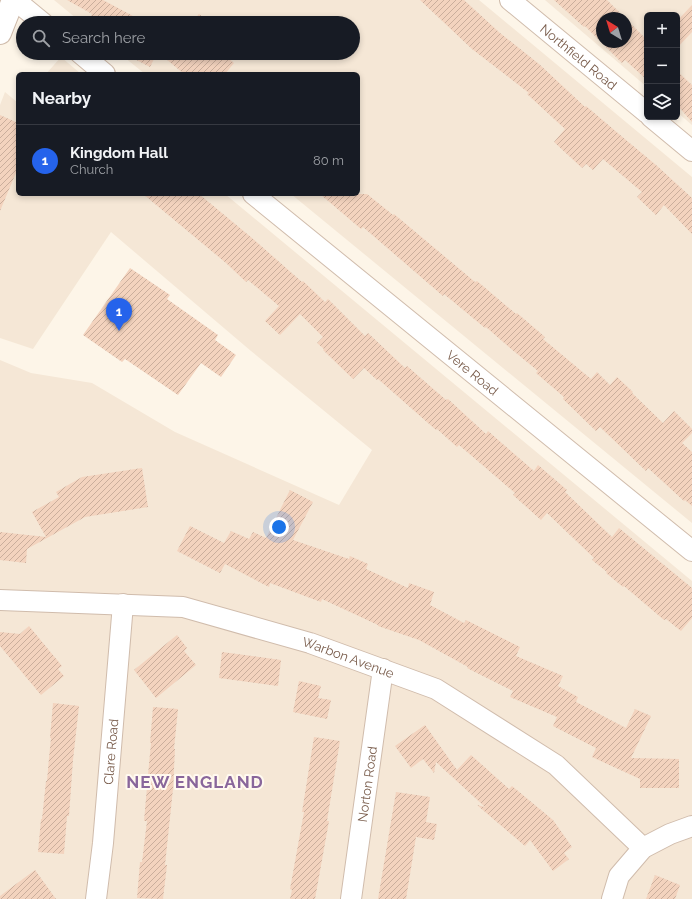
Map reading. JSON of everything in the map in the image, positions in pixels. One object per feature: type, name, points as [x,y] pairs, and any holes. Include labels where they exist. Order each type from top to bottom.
[{"type":"street","points":[[0,33],[14,0],[34,16]]},
{"type":"street","name":"Northfield Road","points":[[510,0],[644,111]]},
{"type":"street","points":[[89,60],[104,72]]},
{"type":"street","points":[[656,120],[692,151]]},
{"type":"street","name":"Vere Road","points":[[255,196],[692,551]]},
{"type":"street","name":"Warbon Avenue","points":[[0,600],[183,607],[310,643],[436,689],[556,765],[643,848]]},
{"type":"street","name":"Clare Road","points":[[96,899],[103,844],[123,604]]},
{"type":"street","name":"Norton Road","points":[[351,899],[383,669]]},
{"type":"street","points":[[612,899],[619,876],[643,848],[670,834],[692,826]]},
{"type":"shaded area","points":[[54,0],[479,0],[692,177],[692,523],[293,196],[360,196],[360,72],[143,72],[128,60],[360,60],[360,16],[73,16]]},
{"type":"shaded area","points":[[545,0],[692,0],[692,125],[680,115],[680,12],[644,12],[644,84],[601,48],[632,48],[632,12],[596,12],[596,44]]},
{"type":"shaded area","points":[[58,60],[65,60],[79,72],[48,72]]},
{"type":"shaded area","points":[[5,92],[16,101],[16,196],[227,196],[692,581],[692,899],[0,899],[0,360],[31,373],[92,383],[175,432],[339,505],[372,450],[251,351],[111,232],[33,349],[0,338],[0,105]]},
{"type":"building","points":[[67,0],[103,0],[133,16],[91,16],[92,14]]},
{"type":"building","points":[[420,0],[464,0],[500,33],[539,64],[585,107],[586,106],[656,165],[692,198],[692,234],[664,205],[656,215],[637,197],[642,192],[603,159],[593,170],[586,164],[582,168],[554,142],[565,129],[527,94],[529,93],[472,49]]},
{"type":"building","points":[[554,0],[607,0],[619,12],[596,12],[596,37],[585,26],[584,27]]},
{"type":"building","points":[[692,5],[692,32],[680,45],[680,18]]},
{"type":"building","points":[[632,25],[644,37],[644,77],[625,60],[622,63],[607,48],[632,48]]},
{"type":"building","points":[[136,60],[154,60],[150,67]]},
{"type":"building","points":[[167,60],[230,60],[234,63],[227,72],[182,72]]},
{"type":"building","points":[[680,74],[692,85],[692,122],[680,108]]},
{"type":"building","points":[[0,115],[16,122],[16,173],[0,211]]},
{"type":"building","points":[[360,194],[367,194],[393,215],[394,214],[475,282],[477,281],[516,314],[517,313],[545,337],[543,339],[591,379],[597,372],[610,385],[617,377],[663,423],[674,411],[692,429],[692,433],[682,443],[692,452],[692,506],[685,500],[684,501],[648,468],[646,471],[600,427],[596,431],[563,399],[564,397],[536,373],[538,371],[486,327],[485,328],[444,294],[443,296],[363,227],[361,229],[322,196],[360,196]]},
{"type":"building","points":[[145,196],[201,196],[302,282],[303,281],[325,302],[328,299],[365,336],[368,333],[405,368],[407,366],[446,400],[448,399],[486,434],[488,431],[534,471],[538,465],[567,490],[565,492],[612,537],[619,528],[692,588],[692,618],[681,631],[666,619],[664,620],[624,586],[623,587],[606,573],[607,572],[592,560],[594,558],[547,513],[541,520],[513,495],[515,493],[459,445],[457,447],[437,429],[436,430],[364,368],[353,379],[317,343],[323,337],[300,314],[280,335],[265,321],[279,306],[248,280],[246,282],[226,263]]},
{"type":"building","points":[[130,268],[170,295],[167,299],[218,335],[215,340],[236,355],[221,377],[201,363],[178,395],[125,359],[122,362],[83,335]]},
{"type":"building","points":[[142,468],[148,507],[85,517],[27,549],[26,563],[0,560],[0,532],[46,537],[32,512],[59,497],[56,492],[82,477]]},
{"type":"building","points":[[290,490],[313,502],[293,540],[349,559],[350,556],[368,564],[366,569],[408,588],[409,583],[434,592],[430,605],[464,623],[466,620],[520,647],[516,656],[563,676],[558,686],[578,697],[576,702],[626,728],[635,709],[651,716],[631,758],[679,759],[679,788],[640,788],[640,779],[592,757],[596,748],[553,726],[557,717],[510,697],[513,691],[467,668],[468,667],[419,640],[378,626],[322,599],[321,602],[270,583],[269,587],[225,564],[220,573],[177,551],[190,526],[224,543],[231,531],[249,539],[253,532],[266,538]]},
{"type":"building","points":[[29,626],[62,666],[58,669],[64,676],[41,695],[0,646],[0,632],[20,634]]},
{"type":"building","points":[[177,635],[187,648],[184,651],[196,665],[156,698],[134,670]]},
{"type":"building","points":[[222,652],[281,660],[278,686],[219,678]]},
{"type":"building","points":[[299,681],[321,686],[318,698],[331,700],[327,719],[293,712]]},
{"type":"building","points":[[53,703],[79,706],[64,854],[38,852],[47,781]]},
{"type":"building","points":[[153,707],[178,709],[174,749],[173,789],[165,865],[167,865],[163,899],[137,898],[140,862],[142,862],[147,821],[144,821]]},
{"type":"building","points":[[425,725],[457,770],[471,755],[509,789],[512,786],[553,820],[572,847],[564,853],[569,859],[553,871],[530,840],[525,846],[477,805],[485,807],[436,762],[434,773],[423,759],[411,768],[395,746]]},
{"type":"building","points":[[314,737],[340,741],[327,821],[329,821],[315,899],[290,899],[292,890],[290,889],[304,812],[302,812]]},
{"type":"building","points":[[396,792],[430,797],[426,822],[437,824],[434,840],[416,837],[406,899],[378,899]]},
{"type":"building","points":[[35,870],[56,899],[0,899],[0,896]]},
{"type":"building","points":[[655,875],[680,885],[675,899],[646,899]]},
{"type":"place","name":"Kingdom Hall","points":[[119,331]]},
{"type":"district","name":"NEW ENGLAND","points":[[195,782]]}]
